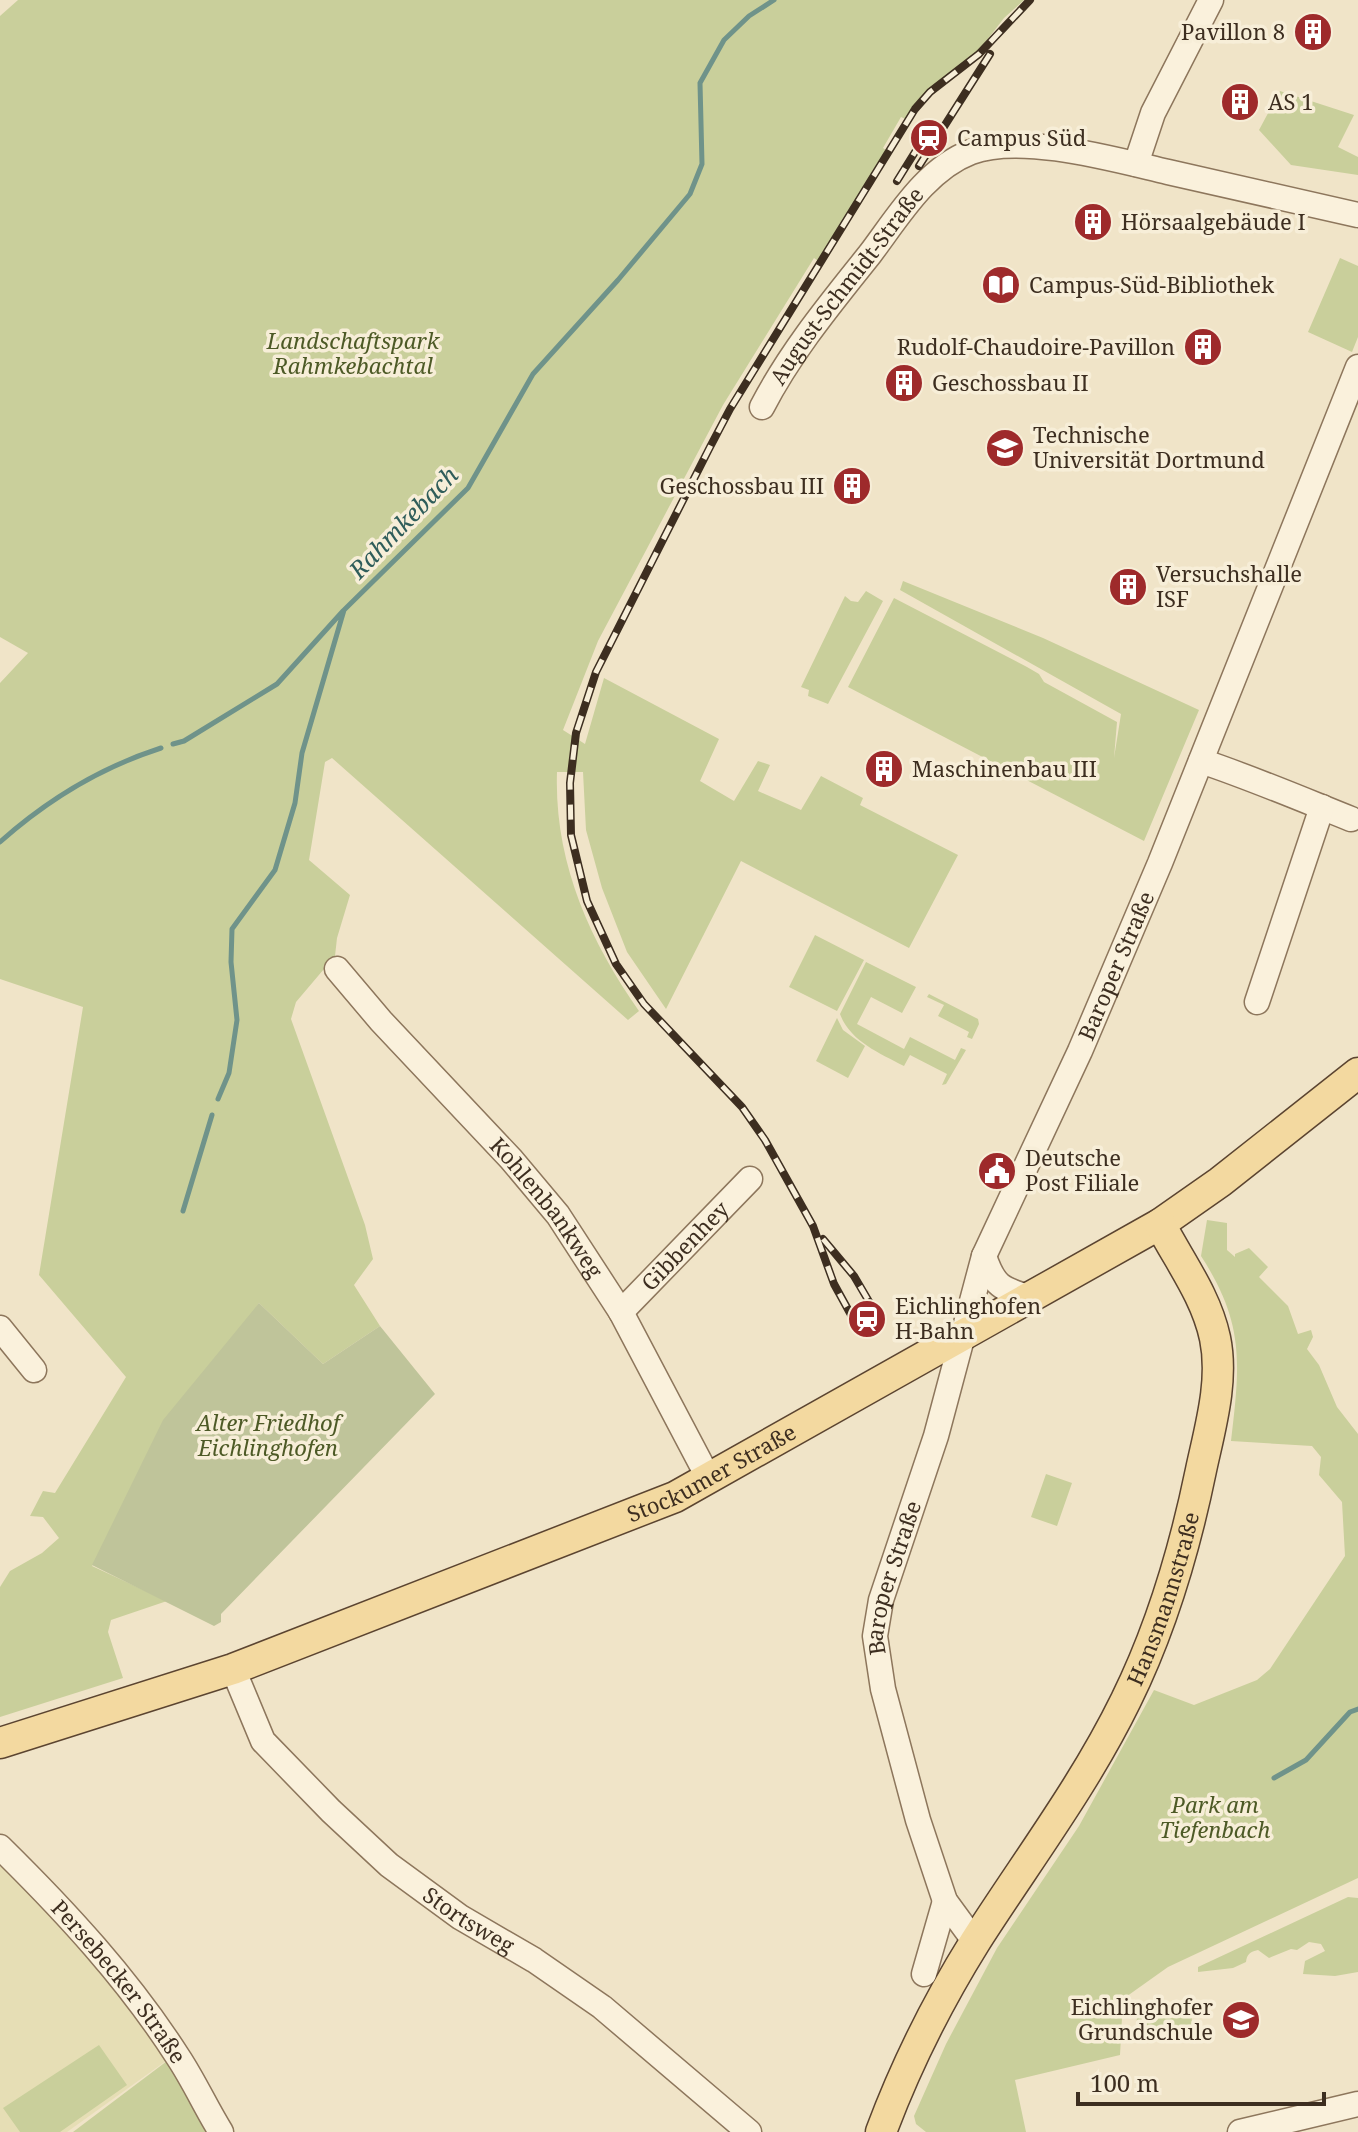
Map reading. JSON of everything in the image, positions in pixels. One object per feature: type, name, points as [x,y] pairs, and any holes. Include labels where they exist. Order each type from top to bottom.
[{"type":"main road","name":"Stockumer Straße","points":[[0,1743],[233,1669],[675,1497],[1160,1224],[1220,1182],[1358,1073]]},
{"type":"main road","name":"Hansmannstraße","points":[[975,1942],[1075,1791],[1125,1701],[1147,1651],[1191,1513],[1216,1394],[1216,1342],[1208,1312],[1160,1224]]},
{"type":"main road","points":[[886,2130],[918,2042],[975,1942]]},
{"type":"street","points":[[1136,164],[1153,113],[1211,0]]},
{"type":"street","name":"August-Schmidt-Straße","points":[[762,407],[816,320],[919,191],[951,163],[985,148],[1025,145],[1136,164],[1358,215]]},
{"type":"street","name":"Baroper Straße","points":[[975,1942],[945,1901],[918,1820],[883,1689],[876,1628],[891,1566],[936,1436],[984,1256],[1080,1051],[1201,761],[1358,367]]},
{"type":"street","points":[[1201,761],[1259,780],[1351,819]]},
{"type":"street","points":[[1257,1002],[1322,807]]},
{"type":"street","name":"Kohlenbankweg","points":[[337,969],[381,1021],[511,1159],[558,1215],[621,1312],[709,1479]]},
{"type":"street","name":"Gibbenhey","points":[[621,1312],[750,1179]]},
{"type":"street","points":[[984,1256],[989,1273],[1000,1287],[1031,1298]]},
{"type":"street","points":[[0,1328],[34,1370]]},
{"type":"street","name":"Stortsweg","points":[[233,1669],[263,1741],[389,1865],[460,1917],[534,1960],[602,2007],[749,2132]]},
{"type":"street","name":"Persebecker Straße","points":[[0,1847],[84,1932],[124,1981],[179,2058],[221,2132]]},
{"type":"street","points":[[924,1974],[945,1901]]},
{"type":"street","points":[[1240,2132],[1358,2104]]},
{"type":"shaded area","points":[[0,1859],[68,1927],[170,2058],[67,2132],[0,2132]]},
{"type":"green space","name":"Landschaftspark Rahmkebachtal","points":[[18,0],[1024,0],[1004,18],[964,70],[923,101],[910,121],[901,117],[883,148],[890,153],[821,263],[814,258],[723,405],[598,641],[563,730],[585,744],[604,678],[719,739],[700,781],[734,801],[758,761],[770,765],[758,791],[801,810],[821,776],[863,798],[860,805],[958,855],[909,948],[741,861],[666,1009],[627,952],[602,888],[586,830],[583,772],[557,772],[558,805],[568,868],[590,928],[639,1011],[628,1020],[332,758],[325,762],[309,860],[350,895],[335,956],[296,1002],[291,1019],[365,1225],[373,1259],[354,1285],[380,1326],[323,1364],[259,1303],[92,1566],[167,1601],[111,1620],[108,1632],[123,1678],[0,1717],[0,1587],[10,1571],[42,1553],[59,1538],[43,1517],[30,1516],[43,1491],[55,1493],[126,1377],[39,1275],[83,1007],[0,979],[0,683],[28,653],[0,637],[0,16]]},
{"type":"green space","points":[[1280,91],[1354,115],[1338,147],[1358,157],[1358,175],[1291,165],[1259,130]]},
{"type":"green space","points":[[1340,258],[1358,266],[1358,337],[1352,352],[1308,332]]},
{"type":"green space","points":[[903,581],[1043,638],[1199,710],[1144,841],[848,687],[894,598],[1027,667],[1039,674],[1044,682],[1117,722],[1114,758],[1121,714],[900,590]]},
{"type":"green space","points":[[866,591],[883,601],[828,704],[808,696],[809,690],[801,687],[845,596],[858,602]]},
{"type":"green space","points":[[815,935],[864,960],[837,1011],[789,987]]},
{"type":"green space","points":[[866,962],[916,987],[902,1013],[871,997],[857,1024],[904,1049],[910,1037],[955,1060],[961,1048],[966,1050],[946,1084],[942,1085],[947,1074],[910,1055],[904,1066],[866,1045],[845,1023],[840,1014]]},
{"type":"green space","points":[[929,994],[978,1019],[972,1039],[967,1037],[969,1032],[938,1016],[944,1005],[927,997]]},
{"type":"green space","points":[[837,1018],[843,1030],[865,1046],[848,1078],[816,1061]]},
{"type":"green space","name":"Park am Tiefenbach","points":[[1207,1220],[1227,1223],[1227,1250],[1235,1257],[1235,1254],[1249,1248],[1268,1267],[1259,1277],[1288,1306],[1298,1334],[1311,1330],[1313,1337],[1307,1349],[1319,1365],[1337,1407],[1358,1434],[1358,1878],[1168,1967],[1123,1999],[1120,2055],[1015,2080],[1026,2132],[926,2132],[916,2124],[914,2116],[946,2044],[997,1948],[1079,1826],[1154,1690],[1194,1705],[1257,1680],[1270,1669],[1345,1556],[1342,1502],[1319,1475],[1321,1457],[1312,1446],[1231,1441],[1236,1345],[1226,1303],[1201,1256]]},
{"type":"green space","name":"Alter Friedhof Eichlinghofen","points":[[259,1303],[323,1364],[380,1326],[435,1394],[221,1614],[221,1622],[214,1626],[92,1565],[163,1420]]},
{"type":"green space","points":[[1046,1474],[1072,1483],[1057,1526],[1031,1517]]},
{"type":"green space","points":[[1348,1897],[1358,1898],[1358,1972],[1335,1976],[1303,1974],[1305,1961],[1325,1951],[1321,1944],[1309,1942],[1297,1950],[1291,1949],[1269,1958],[1258,1950],[1249,1954],[1246,1962],[1233,1968],[1198,1972],[1198,1967]]},
{"type":"green space","points":[[1137,2014],[1192,2015],[1191,2042],[1136,2040]]},
{"type":"green space","points":[[99,2045],[127,2085],[60,2132],[20,2132],[3,2108]]},
{"type":"green space","points":[[171,2058],[212,2132],[73,2132]]},
{"type":"waterway","name":"Rahmkebach","points":[[218,1099],[229,1073],[237,1020],[231,962],[232,929],[275,870],[295,803],[302,753],[344,610],[468,488],[533,374],[690,194],[702,164],[700,83],[724,40],[749,16],[774,0]]},
{"type":"waterway","points":[[173,744],[184,741],[277,684],[343,611]]},
{"type":"waterway","points":[[0,842],[36,813],[96,775],[161,748]]},
{"type":"waterway","name":"Rahmkebach","points":[[183,1211],[212,1115]]},
{"type":"waterway","points":[[1274,1778],[1306,1760],[1350,1712],[1358,1709]]},
{"type":"railway","points":[[861,1333],[834,1284],[813,1226],[765,1140],[742,1107],[644,1004],[616,964],[587,901],[571,835],[570,783],[576,733],[596,672],[730,409],[915,109],[930,92],[979,54],[1030,0]]},
{"type":"railway","points":[[919,166],[990,54]]},
{"type":"railway","points":[[897,181],[920,144]]},
{"type":"railway","points":[[823,1239],[854,1276],[881,1322]]},
{"type":"place","name":"Pavillon 8","points":[[1313,32]]},
{"type":"place","name":"AS 1","points":[[1240,102]]},
{"type":"place","name":"Campus Süd","points":[[929,138]]},
{"type":"place","name":"Hörsaalgebäude I","points":[[1093,222]]},
{"type":"place","name":"Campus-Süd-Bibliothek","points":[[1001,285]]},
{"type":"place","name":"Rudolf-Chaudoire-Pavillon","points":[[1203,347]]},
{"type":"place","name":"Geschossbau II","points":[[904,383]]},
{"type":"place","name":"Technische Universität Dortmund","points":[[1005,448]]},
{"type":"place","name":"Geschossbau III","points":[[852,486]]},
{"type":"place","name":"Versuchshalle ISF","points":[[1128,587]]},
{"type":"place","name":"Maschinenbau III","points":[[884,769]]},
{"type":"place","name":"Deutsche Post Filiale","points":[[997,1171]]},
{"type":"place","name":"Eichlinghofen H-Bahn","points":[[867,1319]]},
{"type":"place","name":"Eichlinghofer Grundschule","points":[[1241,2020]]}]
